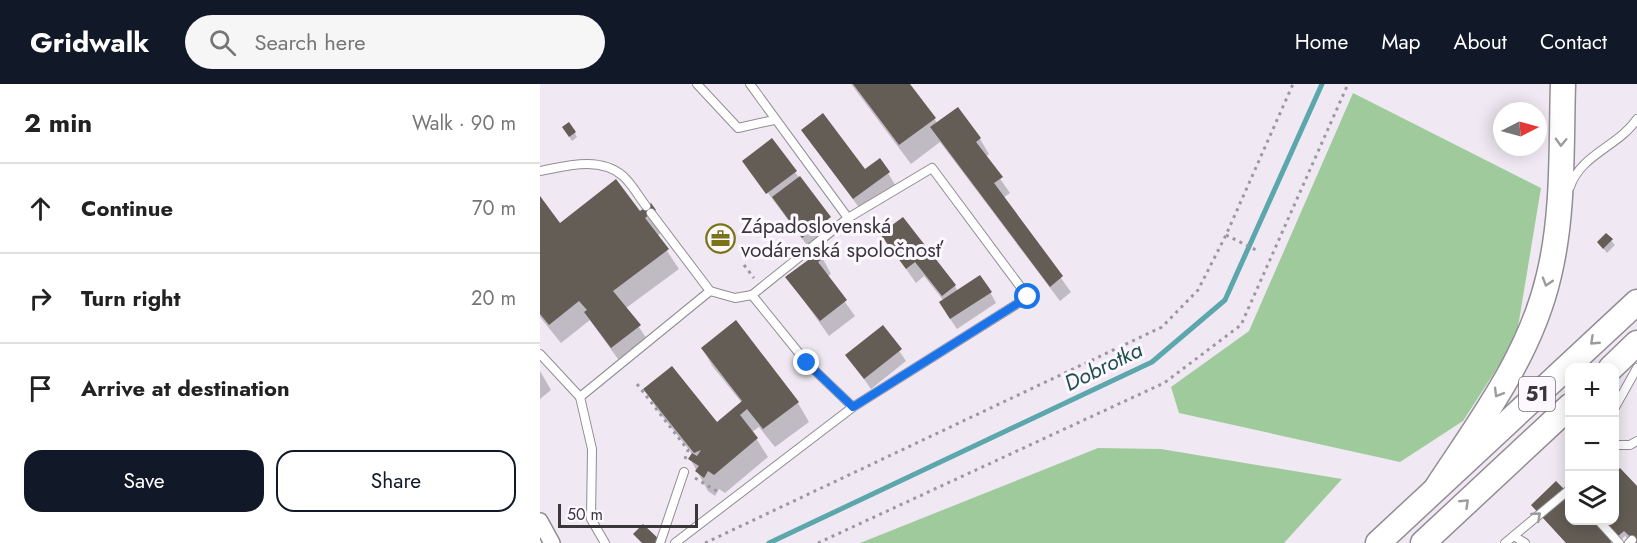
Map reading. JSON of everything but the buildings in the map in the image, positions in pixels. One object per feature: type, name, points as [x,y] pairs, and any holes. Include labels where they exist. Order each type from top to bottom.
[{"type":"main road","points":[[1437,487],[1497,396],[1526,342],[1549,278],[1558,225],[1563,84]]},
{"type":"main road","name":"51","points":[[1378,543],[1637,302]]},
{"type":"main road","points":[[1616,363],[1637,343]]},
{"type":"main road","name":"51","points":[[1423,543],[1565,410]]},
{"type":"street","points":[[540,521],[552,543]]},
{"type":"lane","points":[[697,84],[738,128],[774,120]]},
{"type":"lane","points":[[750,84],[774,120],[848,218]]},
{"type":"lane","points":[[1558,225],[1567,207],[1576,173],[1637,119]]},
{"type":"lane","points":[[540,171],[570,165],[599,165],[622,175],[710,291],[735,298],[752,295],[848,218],[932,168],[1028,297],[853,407],[675,543]]},
{"type":"lane","points":[[580,397],[710,291]]},
{"type":"lane","points":[[752,295],[807,363],[853,407]]},
{"type":"lane","points":[[540,354],[580,397],[592,449],[591,519],[605,543]]},
{"type":"lane","points":[[1619,400],[1637,368]]},
{"type":"lane","points":[[660,543],[684,472]]},
{"type":"lane","points":[[1505,543],[1565,492]]},
{"type":"lane","points":[[1603,525],[1619,543]]},
{"type":"lane","points":[[1514,536],[1525,543]]},
{"type":"path","points":[[705,543],[1162,327],[1198,290],[1226,235],[1293,84]]},
{"type":"path","points":[[818,543],[1164,383],[1241,325],[1348,84]]},
{"type":"path","points":[[1226,235],[1258,251]]},
{"type":"path","points":[[637,384],[688,450],[685,456],[684,472],[732,500]]},
{"type":"green space","points":[[1353,93],[1541,188],[1516,339],[1463,421],[1400,462],[1179,413],[1171,387],[1249,331]]},
{"type":"green space","points":[[1098,448],[1161,449],[1342,479],[1284,543],[860,543]]},
{"type":"waterway","name":"Dobrotka","points":[[769,543],[1152,362],[1225,300],[1322,84]]},
{"type":"place","name":"Západoslovenská vodárenská spoločnosť","points":[[720,238]]},
{"type":"route","points":[[807,363],[853,407],[1028,297]]}]
